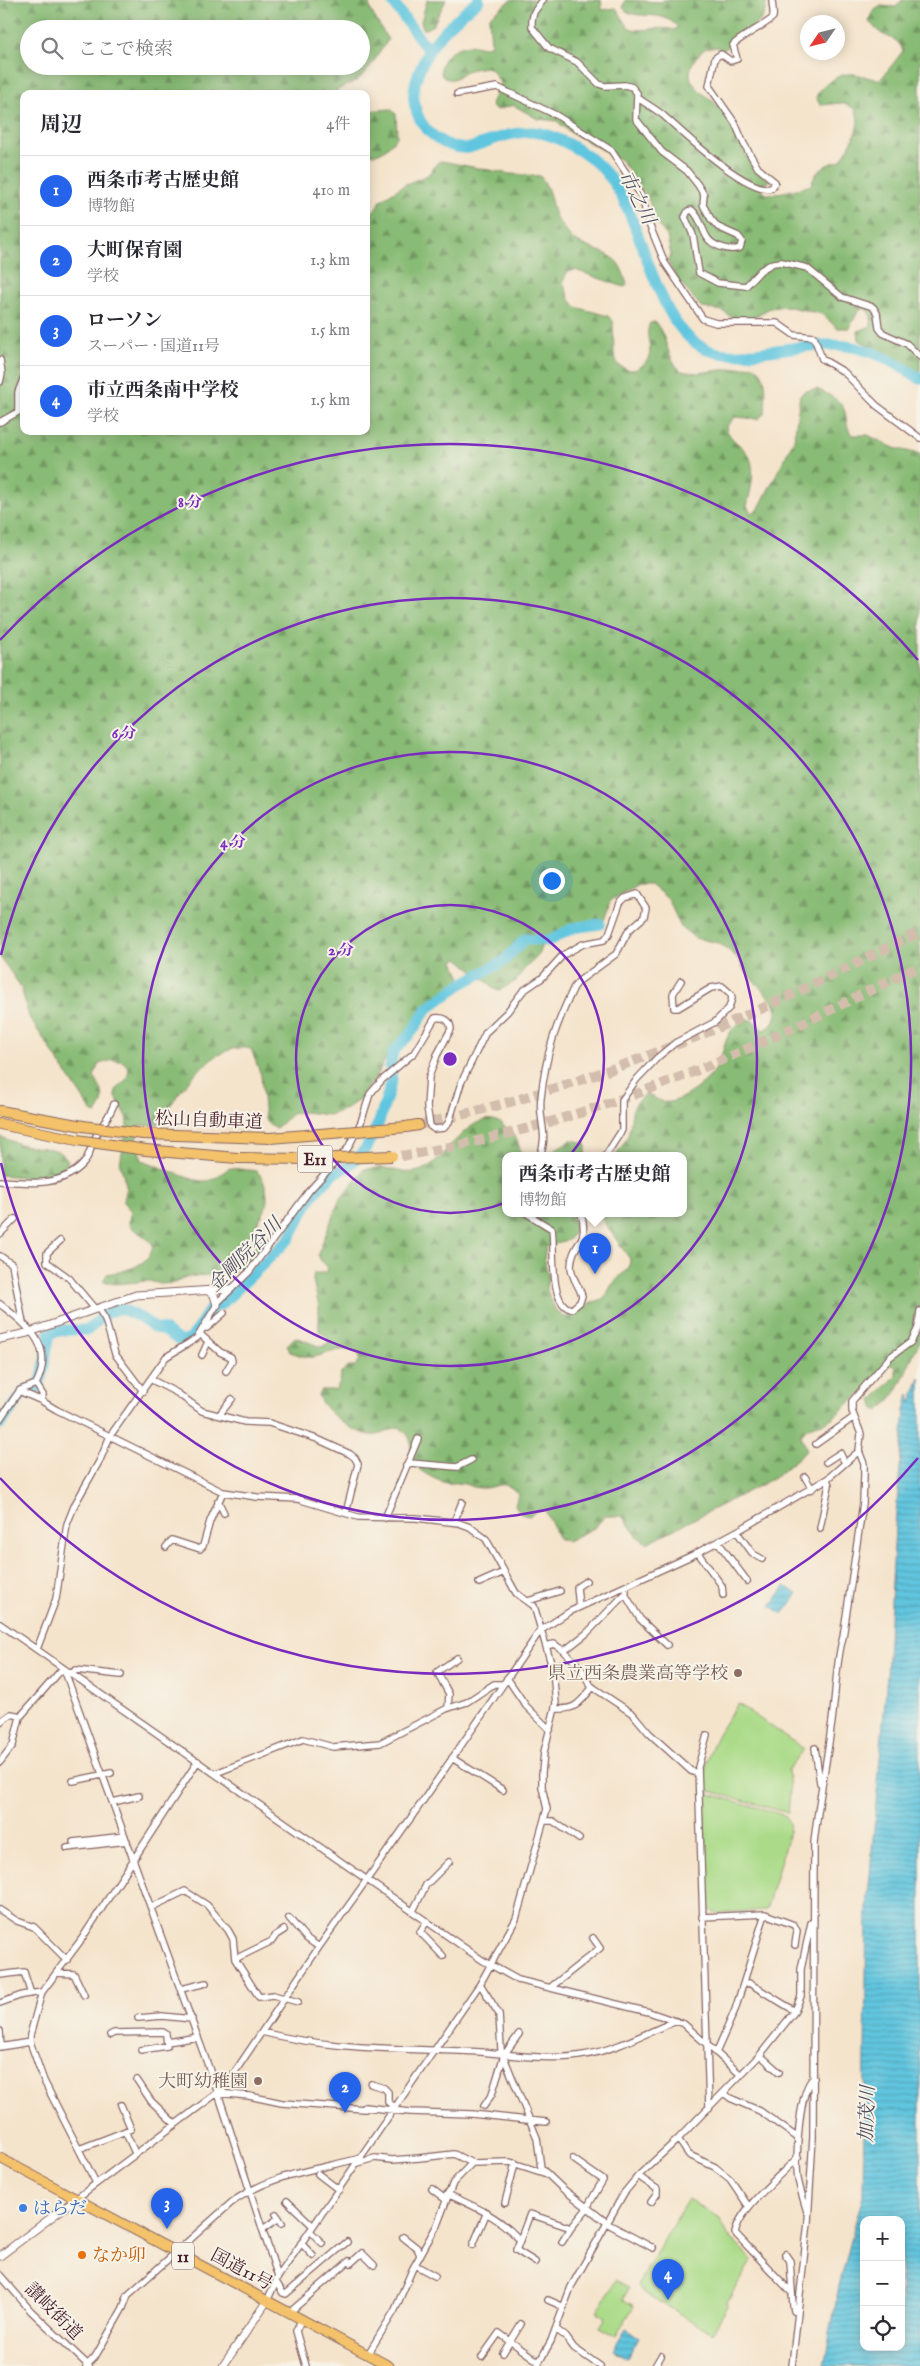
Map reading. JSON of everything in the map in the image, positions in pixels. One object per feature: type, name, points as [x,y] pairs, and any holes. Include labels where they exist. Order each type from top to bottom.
[{"type":"highway","name":"松山自動車道","points":[[0,1111],[83,1126],[143,1134],[270,1138],[418,1125]]},
{"type":"highway","name":"松山自動車道","points":[[0,1124],[77,1140],[146,1150],[237,1158],[309,1159],[397,1156]]},
{"type":"highway","name":"国道11号","points":[[0,2158],[389,2366]]},
{"type":"street","points":[[543,0],[534,12],[532,27],[550,48],[577,62],[599,84],[632,87],[637,93],[638,98],[635,109],[636,119],[662,152],[687,171],[698,185],[704,194],[703,205],[711,219],[718,227],[738,236],[742,241],[740,248],[734,250],[711,243],[706,238],[696,214],[692,210],[688,211],[685,217],[696,248],[698,269],[703,276],[718,283],[746,286],[761,270],[773,263],[782,262],[807,268],[842,297],[867,303],[873,307],[877,313],[879,328],[883,333],[907,344],[920,357]]},
{"type":"street","points":[[638,98],[664,116],[692,143],[718,163],[751,183],[768,190],[772,188],[775,182],[758,168],[744,144],[735,123],[709,86],[715,58],[722,54],[731,61],[737,59],[733,45],[758,26],[770,22],[772,18],[772,0]]},
{"type":"street","points":[[457,94],[497,87],[556,115],[611,150],[642,197],[649,224],[665,263],[703,319],[716,323],[777,323],[794,335],[814,337],[822,358],[830,361],[860,386],[876,405],[920,438]]},
{"type":"street","points":[[0,360],[2,373],[0,382]]},
{"type":"street","points":[[0,422],[18,412],[18,392],[20,387]]},
{"type":"street","points":[[37,1649],[56,1600],[67,1524],[75,1504],[100,1460],[110,1436],[166,1358],[192,1343],[200,1334],[217,1305],[230,1289],[249,1272],[309,1191],[348,1148],[361,1122],[370,1094],[376,1085],[414,1053],[435,1018],[442,1017],[450,1023],[450,1035],[432,1066],[428,1090],[427,1118],[430,1126],[434,1129],[444,1128],[449,1122],[461,1083],[486,1032],[507,1012],[523,992],[542,978],[563,955],[583,944],[604,940],[610,934],[620,903],[625,898],[638,894],[646,908],[644,917],[629,930],[616,954],[583,978],[574,987],[554,1030],[547,1053],[540,1099],[540,1114],[545,1143],[541,1152]]},
{"type":"street","points":[[608,1152],[622,1130],[622,1100],[637,1079],[658,1057],[675,1043],[715,1022],[729,1008],[732,998],[731,994],[722,986],[711,988],[678,1008],[674,1008],[673,994],[681,981]]},
{"type":"street","points":[[0,1181],[50,1182],[75,1170],[84,1162],[114,1104]]},
{"type":"street","points":[[534,1217],[552,1229],[552,1266],[564,1305],[572,1308],[580,1302],[582,1296],[572,1278],[571,1268],[574,1253],[584,1235],[585,1228],[582,1217]]},
{"type":"street","points":[[0,1234],[15,1219]]},
{"type":"street","points":[[60,1241],[47,1254],[47,1262],[69,1278],[97,1308],[105,1319],[115,1354],[143,1391]]},
{"type":"street","points":[[0,1256],[12,1264],[24,1323]]},
{"type":"street","points":[[0,1339],[31,1331],[118,1300],[147,1294],[230,1289]]},
{"type":"street","points":[[205,1290],[214,1295],[217,1305]]},
{"type":"street","points":[[0,1304],[24,1323],[42,1346],[43,1354],[37,1386],[41,1397]]},
{"type":"street","points":[[792,2366],[808,2217],[813,2137],[814,1842],[821,1785],[831,1730],[839,1651],[845,1628],[863,1503],[864,1464],[859,1451],[861,1434],[852,1411],[852,1401],[890,1357],[911,1342],[918,1328],[920,1311]]},
{"type":"street","points":[[203,1328],[207,1328],[224,1312]]},
{"type":"street","points":[[200,1334],[220,1352],[231,1357],[232,1361],[226,1371]]},
{"type":"street","points":[[202,1355],[208,1342]]},
{"type":"street","points":[[152,1380],[177,1393],[198,1409],[245,1422],[269,1423],[317,1439],[352,1456],[358,1464],[346,1513]]},
{"type":"street","points":[[0,1419],[22,1393],[24,1386],[37,1386]]},
{"type":"street","points":[[22,1393],[41,1397],[57,1410],[223,1492],[257,1497],[298,1499],[358,1517],[416,1518],[454,1522],[470,1527],[481,1534],[489,1544],[516,1593],[534,1606],[553,1670],[555,1709],[544,1752],[542,1781],[547,1805],[516,1919],[480,1984],[301,2243],[277,2279],[267,2301],[223,2366]]},
{"type":"street","points":[[219,1415],[232,1399]]},
{"type":"street","points":[[816,1444],[854,1417]]},
{"type":"street","points":[[385,1518],[418,1439]]},
{"type":"street","points":[[0,2256],[229,2083],[319,1946],[540,1631],[553,1621],[578,1607],[737,1532],[828,1479],[859,1451]]},
{"type":"street","points":[[826,1462],[840,1453],[845,1463]]},
{"type":"street","points":[[406,1466],[410,1463],[457,1467],[471,1460]]},
{"type":"street","points":[[805,1478],[812,1489]]},
{"type":"street","points":[[813,1521],[821,1525],[829,1485],[828,1479]]},
{"type":"street","points":[[166,1546],[172,1540],[200,1549],[204,1546],[210,1520],[223,1492]]},
{"type":"street","points":[[218,1501],[224,1513]]},
{"type":"street","points":[[454,1522],[462,1502]]},
{"type":"street","points":[[737,1532],[754,1554],[762,1559]]},
{"type":"street","points":[[718,1542],[747,1581]]},
{"type":"street","points":[[698,1552],[717,1577],[722,1586],[723,1596]]},
{"type":"street","points":[[479,1583],[504,1572]]},
{"type":"street","points":[[578,1607],[576,1587],[586,1581]]},
{"type":"street","points":[[564,1651],[587,1633],[625,1594],[628,1584]]},
{"type":"street","points":[[528,1601],[560,1591]]},
{"type":"street","points":[[625,1594],[640,1619],[667,1645]]},
{"type":"street","points":[[0,1624],[490,1965],[518,1980],[649,2012],[676,2021],[689,2028],[741,2076]]},
{"type":"street","points":[[546,1646],[554,1644],[564,1651],[580,1667],[593,1687],[634,1714],[656,1740],[691,1772],[698,1774]]},
{"type":"street","points":[[448,1708],[449,1694],[437,1672],[457,1658]]},
{"type":"street","points":[[0,1762],[12,1745],[15,1728],[21,1716],[63,1668]]},
{"type":"street","points":[[63,1668],[152,1907],[218,2093],[277,2279],[286,2294],[336,2256],[347,2242]]},
{"type":"street","points":[[72,1673],[76,1670],[121,1675]]},
{"type":"street","points":[[507,1678],[526,1706],[550,1730]]},
{"type":"street","points":[[216,1773],[303,1739],[332,1747],[380,1743],[448,1708],[468,1702],[494,1684],[503,1684]]},
{"type":"street","points":[[555,1709],[569,1710],[575,1707],[593,1687]]},
{"type":"street","points":[[0,1722],[11,1714],[21,1716]]},
{"type":"street","points":[[707,1735],[699,1759],[698,1774],[709,2108]]},
{"type":"street","points":[[815,1748],[821,1785]]},
{"type":"street","points":[[452,1758],[503,1790]]},
{"type":"street","points":[[96,2182],[44,2081],[30,2042],[42,1992],[67,1960],[198,1761]]},
{"type":"street","points":[[73,1781],[111,1773]]},
{"type":"street","points":[[112,1802],[139,1796]]},
{"type":"street","points":[[544,1821],[553,1821],[579,1839]]},
{"type":"street","points":[[73,1842],[126,1839]]},
{"type":"street","points":[[67,1848],[126,1839]]},
{"type":"street","points":[[413,1911],[426,1885],[449,1862]]},
{"type":"street","points":[[152,1907],[185,1891],[190,1893],[196,1900],[207,1906],[228,1930],[232,1939],[235,1959],[259,1997],[273,1995],[298,2002]]},
{"type":"street","points":[[0,1910],[11,1918],[34,1927],[67,1960]]},
{"type":"street","points":[[702,1917],[765,1914],[794,1925],[797,1931],[795,1945]]},
{"type":"street","points":[[716,2053],[725,2035],[744,1984],[765,1914]]},
{"type":"street","points":[[289,1918],[306,1938],[319,1946]]},
{"type":"street","points":[[482,2356],[499,2333],[538,2364],[556,2329],[572,2287],[606,2222],[624,2193],[638,2176],[741,2076],[795,2011],[801,1996],[801,1969],[813,1918]]},
{"type":"street","points":[[427,1922],[420,1932],[443,1956]]},
{"type":"street","points":[[235,1959],[272,1942],[276,1935],[284,1930]]},
{"type":"street","points":[[551,1987],[600,1948],[593,1938]]},
{"type":"street","points":[[0,1975],[24,1972],[31,1994]]},
{"type":"street","points":[[57,1973],[74,1974],[84,1996]]},
{"type":"street","points":[[181,1989],[206,1982]]},
{"type":"street","points":[[744,1984],[749,1983],[795,2011]]},
{"type":"street","points":[[480,1984],[499,2014],[500,2040],[504,2055],[538,2143],[540,2164],[547,2174],[564,2189],[588,2205],[606,2222],[653,2248]]},
{"type":"street","points":[[0,2003],[22,1994],[42,1992]]},
{"type":"street","points":[[138,2018],[162,2016],[192,2020]]},
{"type":"street","points":[[262,2032],[298,2041],[504,2055],[570,2056],[593,2053],[676,2021]]},
{"type":"street","points":[[0,2031],[1,2047],[30,2042]]},
{"type":"street","points":[[110,2035],[114,2033],[163,2032],[166,2034],[167,2046],[141,2050]]},
{"type":"street","points":[[484,2106],[492,2094],[504,2055],[519,2034]]},
{"type":"street","points":[[167,2042],[198,2037]]},
{"type":"street","points":[[760,2055],[779,2072]]},
{"type":"street","points":[[808,2217],[798,2178],[798,2138],[806,2089],[810,2080],[814,2078]]},
{"type":"street","points":[[137,2080],[151,2100],[175,2124]]},
{"type":"street","points":[[371,2084],[384,2088],[388,2092],[388,2102],[394,2108]]},
{"type":"street","points":[[218,2093],[282,2102],[365,2109],[366,2107],[394,2108],[546,2122]]},
{"type":"street","points":[[724,2093],[730,2098],[760,2110],[798,2138]]},
{"type":"street","points":[[79,2149],[131,2129],[121,2105]]},
{"type":"street","points":[[125,2131],[135,2153]]},
{"type":"street","points":[[678,2139],[689,2155],[715,2167],[730,2179],[749,2207]]},
{"type":"street","points":[[87,2365],[95,2357],[123,2308],[128,2295],[177,2253],[220,2212],[250,2191],[278,2178],[359,2160],[419,2158],[454,2154],[472,2163],[515,2163],[547,2174]]},
{"type":"street","points":[[791,2292],[735,2233],[739,2221],[749,2207],[798,2157]]},
{"type":"street","points":[[562,2242],[603,2180],[573,2159]]},
{"type":"street","points":[[368,2354],[395,2310],[415,2265],[437,2225],[446,2196],[458,2176],[472,2163]]},
{"type":"street","points":[[504,2203],[515,2163]]},
{"type":"street","points":[[318,2174],[339,2190]]},
{"type":"street","points":[[638,2176],[657,2190],[658,2194],[651,2202]]},
{"type":"street","points":[[432,2188],[446,2196],[488,2212],[510,2229],[520,2240]]},
{"type":"street","points":[[287,2201],[322,2243]]},
{"type":"street","points":[[473,2244],[488,2212]]},
{"type":"street","points":[[535,2262],[516,2250],[530,2214],[571,2228]]},
{"type":"street","points":[[262,2229],[279,2218]]},
{"type":"street","points":[[403,2237],[411,2242],[420,2255]]},
{"type":"street","points":[[301,2243],[313,2256]]},
{"type":"street","points":[[290,2312],[349,2261],[351,2263],[362,2253],[374,2265]]},
{"type":"street","points":[[785,2254],[790,2261],[794,2311],[798,2312]]},
{"type":"street","points":[[415,2265],[435,2276]]},
{"type":"street","points":[[310,2274],[315,2279]]},
{"type":"street","name":"讃岐街道","points":[[0,2276],[31,2311],[87,2365]]},
{"type":"street","points":[[548,2300],[564,2307]]},
{"type":"street","points":[[302,2318],[296,2331],[306,2366]]},
{"type":"street","points":[[503,2353],[521,2324]]},
{"type":"street","points":[[556,2329],[566,2337],[574,2348],[600,2366]]},
{"type":"street","points":[[655,2366],[660,2356]]},
{"type":"green space","points":[[0,0],[368,0],[371,11],[388,40],[370,67],[370,20],[20,20],[20,75],[363,75],[356,81],[337,90],[20,90],[20,435],[370,435],[370,216],[382,199],[406,184],[428,175],[437,163],[441,161],[510,174],[540,176],[550,195],[556,217],[570,236],[577,242],[609,255],[614,259],[623,273],[627,285],[624,287],[575,270],[567,272],[563,282],[570,300],[576,307],[608,316],[613,321],[614,353],[618,365],[634,370],[646,362],[650,352],[648,329],[650,323],[655,322],[672,360],[681,371],[698,373],[754,366],[759,370],[766,387],[765,413],[758,419],[735,417],[726,427],[730,436],[744,450],[752,464],[752,482],[747,506],[751,513],[758,510],[794,440],[800,395],[805,391],[817,389],[841,404],[852,435],[868,435],[894,448],[920,454],[920,1342],[898,1388],[878,1411],[875,1410],[872,1400],[896,1376],[896,1368],[892,1364],[887,1366],[830,1420],[805,1429],[801,1436],[806,1448],[804,1453],[774,1478],[647,1543],[638,1537],[622,1516],[605,1516],[595,1527],[567,1541],[559,1539],[545,1510],[538,1510],[529,1516],[521,1514],[515,1505],[518,1494],[508,1486],[500,1485],[477,1488],[438,1480],[417,1468],[414,1464],[410,1440],[399,1427],[377,1435],[369,1435],[351,1428],[342,1422],[321,1401],[318,1394],[321,1390],[335,1390],[340,1382],[341,1373],[349,1367],[354,1367],[360,1360],[359,1354],[353,1351],[342,1350],[307,1357],[290,1352],[287,1345],[295,1337],[321,1347],[329,1343],[327,1337],[319,1331],[319,1307],[313,1280],[314,1273],[326,1273],[328,1268],[321,1261],[318,1254],[339,1201],[363,1170],[383,1168],[407,1172],[422,1170],[440,1157],[460,1135],[483,1121],[494,1120],[505,1127],[515,1137],[520,1152],[502,1152],[502,1217],[573,1217],[575,1231],[569,1239],[546,1247],[544,1259],[548,1274],[547,1291],[556,1311],[564,1317],[573,1316],[589,1304],[605,1298],[611,1286],[629,1267],[630,1259],[600,1217],[687,1217],[687,1152],[618,1152],[628,1135],[634,1107],[647,1094],[664,1102],[677,1100],[685,1096],[706,1080],[715,1070],[728,1035],[738,1024],[747,1019],[753,1021],[763,1030],[767,1029],[773,1023],[777,1010],[771,999],[745,971],[737,957],[719,943],[695,938],[681,927],[668,899],[650,884],[638,884],[611,900],[604,920],[593,925],[574,922],[549,938],[542,945],[537,957],[525,968],[516,981],[498,991],[458,958],[454,961],[464,986],[456,993],[447,991],[440,994],[419,1013],[410,1031],[390,1051],[375,1078],[357,1101],[346,1109],[329,1115],[305,1112],[293,1113],[276,1128],[269,1125],[265,1119],[261,1075],[251,1049],[237,1048],[223,1052],[210,1061],[197,1072],[175,1098],[160,1123],[152,1126],[139,1125],[136,1141],[142,1160],[200,1181],[215,1178],[230,1168],[257,1171],[267,1192],[266,1206],[257,1225],[257,1229],[263,1238],[263,1245],[241,1269],[226,1273],[187,1277],[174,1283],[161,1284],[149,1281],[114,1284],[103,1281],[107,1274],[135,1267],[141,1263],[151,1252],[153,1245],[130,1225],[131,1211],[123,1202],[127,1188],[120,1164],[128,1119],[115,1095],[117,1088],[127,1079],[129,1069],[124,1062],[113,1060],[99,1064],[94,1076],[103,1098],[96,1114],[92,1112],[29,1017],[21,987],[0,957]]},
{"type":"green space","points":[[427,0],[446,0],[433,25],[424,30],[421,22]]},
{"type":"green space","points":[[511,0],[601,0],[602,10],[616,8],[629,28],[640,30],[663,28],[674,30],[678,27],[664,18],[628,12],[623,8],[625,0],[661,2],[664,0],[766,0],[764,14],[757,24],[733,40],[724,50],[716,47],[706,48],[695,59],[690,73],[693,83],[697,88],[719,107],[726,116],[753,165],[769,180],[767,183],[758,184],[766,194],[770,194],[811,185],[821,168],[840,161],[853,139],[858,122],[857,114],[853,108],[844,104],[820,105],[816,97],[826,84],[841,75],[856,74],[873,79],[881,79],[903,51],[897,42],[880,33],[869,22],[872,12],[881,6],[896,7],[902,0],[920,0],[920,374],[859,340],[858,331],[871,326],[868,311],[863,308],[859,310],[849,328],[837,328],[822,314],[786,306],[770,308],[748,320],[735,320],[723,311],[702,308],[678,280],[668,262],[671,255],[667,236],[658,225],[648,198],[621,160],[567,130],[557,121],[538,119],[513,105],[497,110],[492,107],[491,104],[500,83],[493,71],[487,67],[469,70],[453,79],[442,76],[441,70],[444,59],[453,50],[471,45],[487,47],[491,43],[489,17]]},
{"type":"green space","points":[[391,109],[396,114],[397,137],[387,148],[375,154],[370,154],[370,111]]},
{"type":"green space","points":[[0,1137],[24,1145],[56,1150],[65,1156],[68,1161],[56,1173],[47,1176],[0,1175]]},
{"type":"green space","points":[[571,1140],[586,1143],[586,1152],[552,1152]]},
{"type":"green space","points":[[738,1704],[804,1749],[788,1770],[790,1794],[788,1813],[703,1789],[707,1763],[713,1744],[723,1725]]},
{"type":"green space","points":[[703,1792],[777,1813],[788,1820],[789,1832],[766,1910],[717,1913],[707,1909]]},
{"type":"green space","points":[[688,2199],[720,2219],[728,2235],[752,2260],[727,2302],[728,2306],[712,2333],[639,2290],[637,2286]]},
{"type":"green space","points":[[616,2280],[629,2288],[623,2299],[634,2306],[616,2336],[600,2327],[606,2317],[597,2312]]},
{"type":"water","name":"加茂川","points":[[920,1377],[920,2366],[824,2366],[839,2286],[863,2195],[867,1908],[887,1677],[895,1526],[905,1410],[909,1394],[911,1403]]},
{"type":"water","points":[[785,1586],[798,1594],[783,1614],[771,1606]]},
{"type":"water","points":[[626,2329],[639,2337],[627,2358],[613,2350]]},
{"type":"waterway","points":[[391,0],[428,50]]},
{"type":"waterway","name":"市之川","points":[[479,0],[444,31],[430,49],[419,71],[415,86],[414,102],[420,120],[437,139],[453,146],[469,148],[521,132],[542,133],[566,143],[594,161],[612,180],[626,205],[648,264],[673,318],[690,338],[711,351],[725,354],[741,354],[817,345],[845,346],[865,350],[884,358],[920,379]]},
{"type":"waterway","name":"金剛院谷川","points":[[0,1425],[26,1389],[36,1389],[42,1378],[50,1333],[65,1330],[88,1330],[105,1314],[120,1308],[141,1318],[153,1327],[164,1330],[181,1342],[191,1339],[210,1309],[222,1304],[289,1239],[311,1198],[321,1186],[333,1174],[349,1166],[366,1148],[379,1122],[392,1080],[390,1067],[393,1052],[412,1032],[427,1009],[458,986],[504,961],[525,939],[549,941],[573,928],[600,924]]},
{"type":"tunnel","points":[[418,1125],[496,1106],[574,1082],[650,1055],[774,1003],[920,932]]},
{"type":"tunnel","points":[[401,1156],[444,1148],[531,1127],[574,1115],[658,1086],[763,1042],[920,966]]},
{"type":"place","name":"西条市考古歴史館","points":[[595,1274]]},
{"type":"place","name":"県立西条農業高等学校","points":[[738,1673]]},
{"type":"place","name":"大町幼稚園","points":[[258,2081]]},
{"type":"place","name":"大町保育園","points":[[345,2113]]},
{"type":"place","name":"はらだ","points":[[23,2208]]},
{"type":"place","name":"ローソン","points":[[167,2229]]},
{"type":"place","name":"なか卯","points":[[82,2255]]},
{"type":"place","name":"市立西条南中学校","points":[[668,2300]]}]
